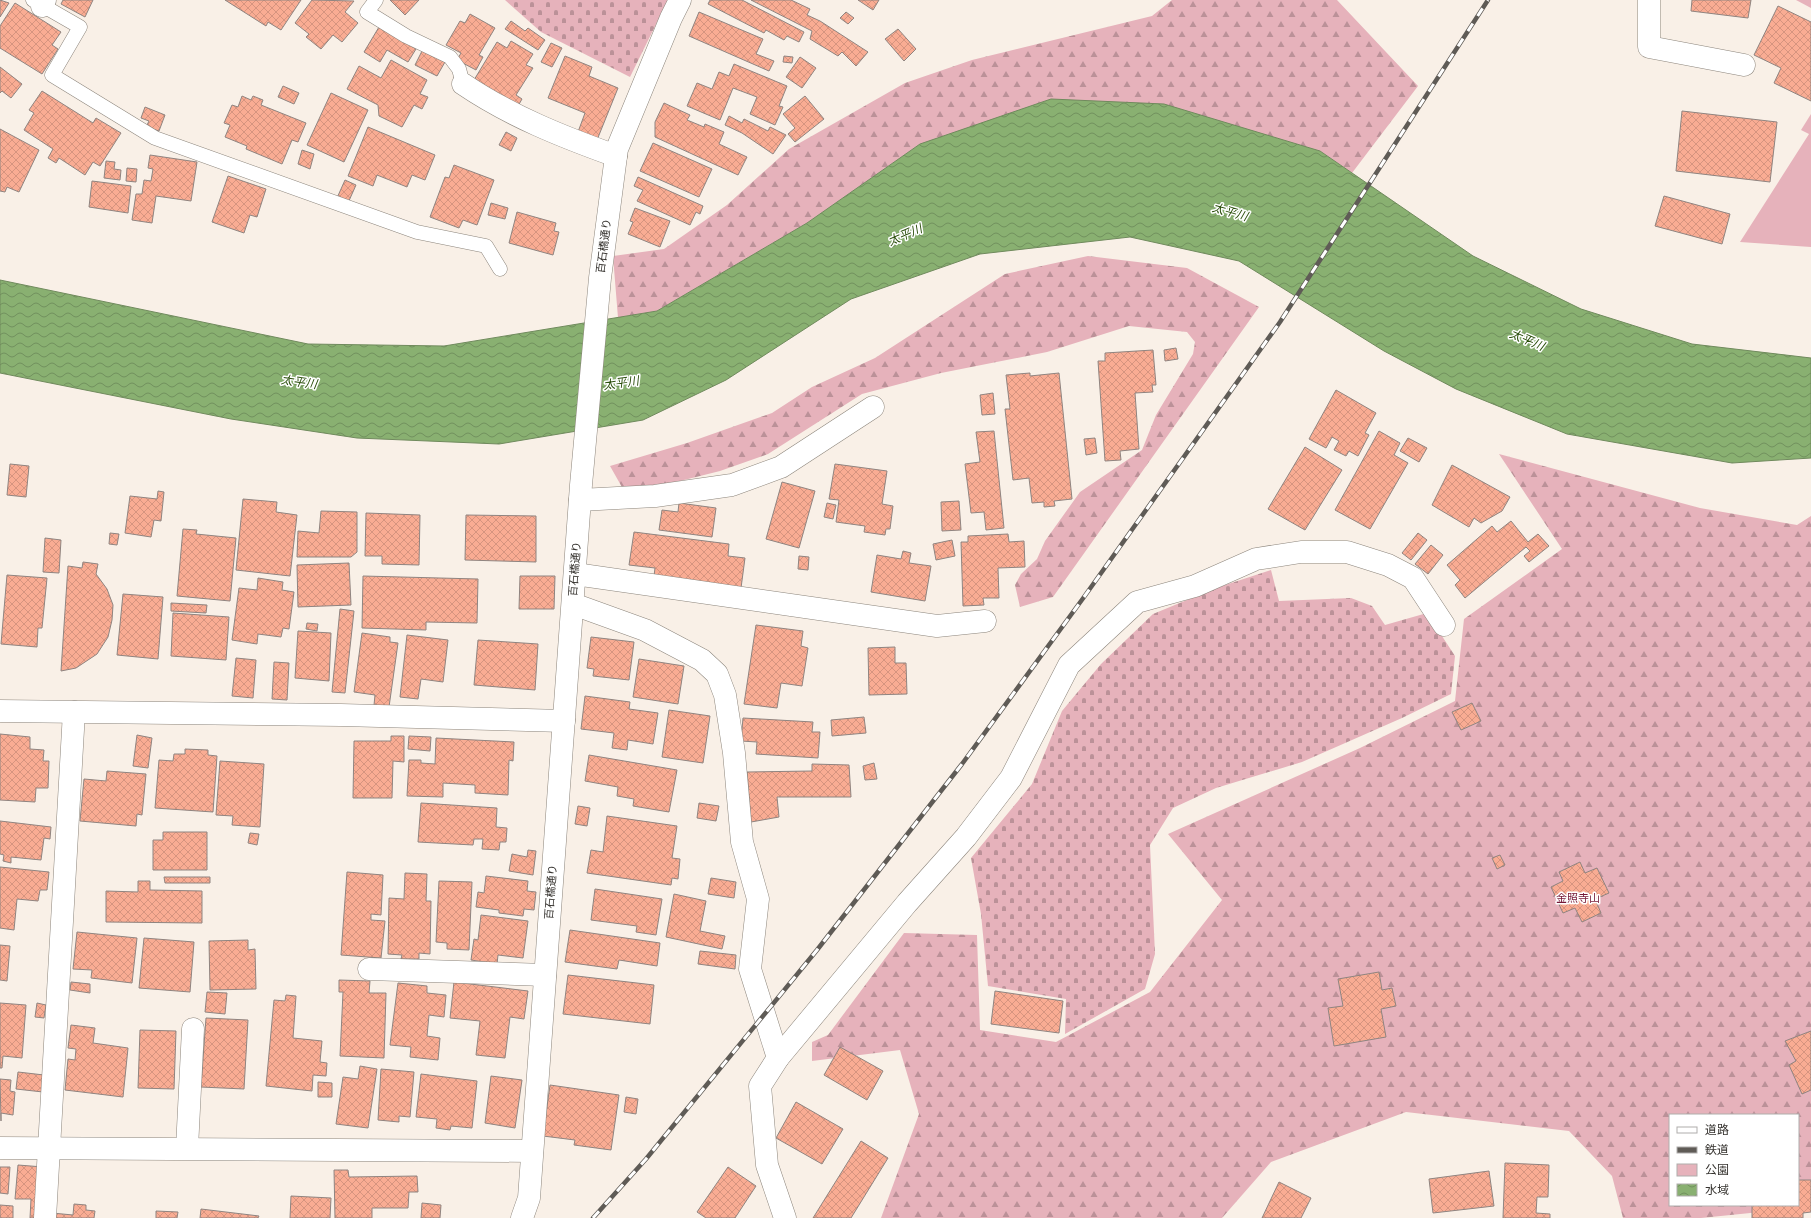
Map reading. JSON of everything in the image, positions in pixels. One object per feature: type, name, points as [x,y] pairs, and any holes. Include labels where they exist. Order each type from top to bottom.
[{"type":"street","name":"百石橋通り","points":[[522,1218],[529,1198],[581,493],[600,278],[616,156],[620,142],[671,18],[680,0]]},
{"type":"street","points":[[1649,0],[1649,47],[1744,65]]},
{"type":"street","points":[[463,84],[486,100],[559,136],[616,156]]},
{"type":"street","points":[[581,493],[655,496],[732,484],[781,467],[873,407]]},
{"type":"street","points":[[785,1218],[767,1165],[760,1086],[778,1058],[906,903],[966,837],[1011,778],[1069,665],[1138,602],[1195,586],[1256,559],[1301,552],[1347,552],[1388,564],[1413,578],[1444,625]]},
{"type":"street","points":[[575,574],[937,626],[985,621]]},
{"type":"street","points":[[573,604],[645,630],[702,660],[716,674],[725,695],[734,753],[742,842],[758,899],[750,969],[778,1058]]},
{"type":"street","points":[[0,711],[564,721]]},
{"type":"street","points":[[45,1218],[74,712]]},
{"type":"street","points":[[369,969],[545,975]]},
{"type":"street","points":[[187,1148],[193,1029]]},
{"type":"street","points":[[0,1148],[187,1148],[532,1152]]},
{"type":"lane","points":[[376,0],[367,12],[406,36],[450,57],[459,69],[463,84]]},
{"type":"lane","points":[[40,2],[80,27],[52,75],[155,138],[417,232],[486,246],[500,269]]},
{"type":"green space","points":[[505,0],[668,0],[630,77],[541,32]]},
{"type":"green space","points":[[1172,0],[1337,0],[1418,86],[1352,173],[1320,151],[920,144],[807,223],[657,311],[618,318],[613,256],[664,249],[727,205],[789,149],[905,83],[972,60],[1152,16]]},
{"type":"green space","points":[[1796,0],[1811,0],[1811,8]]},
{"type":"green space","points":[[1811,114],[1811,247],[1740,242],[1809,134],[1801,130]]},
{"type":"green space","points":[[1088,256],[1187,268],[1259,307],[1053,597],[1020,607],[1015,585],[1021,574],[1037,559],[1045,541],[1080,492],[1142,450],[1156,415],[1193,354],[1195,342],[1187,332],[1129,326],[1047,352],[941,373],[862,394],[768,454],[720,471],[668,484],[623,489],[610,466],[687,443],[772,413],[812,387],[875,358],[1005,274]]},
{"type":"green space","name":"金照寺山","points":[[1499,454],[1700,508],[1797,525],[1811,516],[1811,1207],[1701,1218],[1623,1218],[1612,1176],[1569,1131],[1406,1112],[1271,1162],[1222,1218],[881,1218],[919,1114],[900,1050],[812,1061],[812,1042],[828,1035],[904,933],[977,935],[980,1030],[1056,1042],[1150,992],[1222,900],[1168,834],[1360,748],[1455,701],[1464,619],[1562,549]]},
{"type":"green space","points":[[1271,570],[1279,601],[1351,598],[1372,606],[1385,625],[1427,613],[1455,656],[1451,694],[1402,718],[1302,762],[1216,788],[1173,808],[1150,845],[1155,954],[1145,989],[1065,1034],[1066,999],[988,986],[981,914],[971,858],[1032,784],[1062,711],[1101,664],[1153,614],[1216,588]]},
{"type":"water","name":"太平川","points":[[1051,99],[1164,104],[1320,151],[1473,256],[1581,309],[1692,344],[1811,358],[1811,458],[1732,463],[1567,434],[1456,389],[1384,351],[1239,261],[1130,237],[980,254],[851,299],[726,380],[643,420],[499,444],[357,438],[231,419],[0,373],[0,280],[308,344],[444,346],[657,311],[807,223],[920,144]]},
{"type":"building","points":[[0,0],[9,3],[0,17]]},
{"type":"building","points":[[63,0],[93,0],[85,17],[61,4]]},
{"type":"building","points":[[225,0],[301,0],[281,30],[268,22],[266,26]]},
{"type":"building","points":[[312,0],[354,1],[345,12],[358,23],[342,42],[333,35],[321,49],[306,37],[309,34],[295,23]]},
{"type":"building","points":[[390,0],[419,0],[405,15]]},
{"type":"building","points":[[710,0],[742,0],[804,32],[799,42],[787,36],[784,40],[766,30],[764,33],[708,4]]},
{"type":"building","points":[[751,0],[791,0],[810,9],[807,15],[820,21],[868,52],[856,66],[842,52],[838,56],[810,39],[812,31]]},
{"type":"building","points":[[858,0],[879,0],[873,10]]},
{"type":"building","points":[[1692,0],[1751,0],[1748,18],[1691,11]]},
{"type":"building","points":[[15,3],[61,32],[52,45],[58,49],[42,74],[0,48],[0,26]]},
{"type":"building","points":[[1778,6],[1811,22],[1811,101],[1774,83],[1781,68],[1754,55]]},
{"type":"building","points":[[699,12],[763,39],[756,54],[774,61],[769,71],[689,36]]},
{"type":"building","points":[[846,12],[854,18],[848,24],[840,18]]},
{"type":"building","points":[[470,14],[495,28],[479,55],[483,57],[476,70],[457,60],[461,53],[446,45],[460,21],[465,23]]},
{"type":"building","points":[[511,21],[525,31],[528,28],[545,40],[538,50],[505,29]]},
{"type":"building","points":[[379,27],[416,49],[408,62],[387,50],[380,62],[364,52]]},
{"type":"building","points":[[898,29],[916,49],[904,61],[885,39]]},
{"type":"building","points":[[511,41],[533,54],[526,65],[533,68],[516,95],[522,99],[518,106],[474,80],[497,42],[507,48]]},
{"type":"building","points":[[551,43],[562,48],[552,67],[541,62]]},
{"type":"building","points":[[422,51],[445,62],[437,76],[415,65]]},
{"type":"building","points":[[565,56],[592,67],[589,76],[618,88],[597,140],[578,132],[585,113],[548,98]]},
{"type":"building","points":[[784,56],[793,57],[792,63],[783,62]]},
{"type":"building","points":[[800,57],[816,68],[802,88],[786,77]]},
{"type":"building","points":[[391,60],[427,80],[420,94],[428,97],[422,109],[414,105],[402,127],[379,116],[378,105],[347,89],[359,66],[381,78]]},
{"type":"building","points":[[734,64],[787,86],[779,106],[783,107],[775,125],[750,114],[757,97],[733,88],[720,120],[687,106],[697,83],[712,89],[719,72],[729,76]]},
{"type":"building","points":[[0,67],[22,84],[11,98],[2,91],[0,93]]},
{"type":"building","points":[[283,86],[299,93],[294,104],[278,97]]},
{"type":"building","points":[[42,91],[93,123],[96,118],[121,133],[100,166],[93,162],[85,175],[59,158],[56,163],[48,158],[53,149],[24,130],[34,113],[29,110]]},
{"type":"building","points":[[331,93],[368,110],[344,162],[307,145]]},
{"type":"building","points":[[242,96],[251,100],[253,96],[263,100],[261,105],[306,123],[298,142],[292,140],[282,164],[246,149],[247,146],[225,137],[230,125],[224,123],[232,105],[238,107]]},
{"type":"building","points":[[805,96],[824,119],[795,142],[788,134],[795,128],[783,114]]},
{"type":"building","points":[[664,103],[690,115],[687,120],[704,127],[705,124],[724,132],[719,144],[747,157],[738,175],[655,137],[655,122]]},
{"type":"building","points":[[145,107],[165,115],[159,131],[146,127],[149,121],[141,118]]},
{"type":"building","points":[[1682,111],[1777,122],[1770,182],[1676,171]]},
{"type":"building","points":[[729,116],[742,123],[744,119],[768,131],[770,127],[786,135],[773,154],[742,133],[725,125]]},
{"type":"building","points":[[368,127],[435,155],[425,180],[412,175],[407,187],[377,175],[373,186],[348,176]]},
{"type":"building","points":[[0,129],[39,150],[19,192],[7,187],[5,192],[0,191]]},
{"type":"building","points":[[506,132],[517,138],[511,151],[499,145]]},
{"type":"building","points":[[653,143],[712,169],[699,197],[640,171]]},
{"type":"building","points":[[302,150],[314,154],[310,169],[298,164]]},
{"type":"building","points":[[150,155],[197,162],[191,201],[156,196],[152,223],[132,220],[136,194],[142,194],[144,180],[151,181],[153,169],[148,168]]},
{"type":"building","points":[[106,161],[115,162],[114,169],[121,170],[120,180],[104,178]]},
{"type":"building","points":[[454,165],[494,180],[477,225],[463,220],[459,228],[430,217],[445,177],[449,178]]},
{"type":"building","points":[[127,168],[137,169],[136,182],[126,181]]},
{"type":"building","points":[[228,176],[266,189],[257,217],[250,215],[244,233],[212,222]]},
{"type":"building","points":[[638,177],[703,206],[700,214],[696,212],[690,225],[637,201],[643,190],[634,186]]},
{"type":"building","points":[[345,180],[356,185],[348,203],[337,198]]},
{"type":"building","points":[[92,181],[131,186],[128,213],[89,207]]},
{"type":"building","points":[[1664,196],[1730,214],[1722,244],[1655,226]]},
{"type":"building","points":[[491,203],[508,208],[505,219],[488,215]]},
{"type":"building","points":[[635,208],[670,221],[660,247],[628,234],[633,222],[630,221]]},
{"type":"building","points":[[517,212],[556,223],[554,231],[559,232],[553,255],[509,243]]},
{"type":"building","points":[[1176,348],[1178,359],[1165,361],[1164,350]]},
{"type":"building","points":[[1153,350],[1156,385],[1152,385],[1153,392],[1135,393],[1139,449],[1120,451],[1121,460],[1105,461],[1098,361],[1105,361],[1105,353]]},
{"type":"building","points":[[1030,373],[1030,376],[1059,373],[1072,499],[1054,501],[1055,506],[1044,507],[1044,502],[1032,503],[1029,478],[1013,480],[1005,409],[1010,409],[1006,375]]},
{"type":"building","points":[[1336,390],[1376,413],[1365,433],[1369,435],[1358,456],[1349,451],[1346,456],[1334,450],[1339,441],[1332,437],[1326,448],[1309,439]]},
{"type":"building","points":[[993,393],[995,414],[982,415],[980,395]]},
{"type":"building","points":[[994,431],[1004,528],[986,530],[984,512],[971,513],[965,464],[980,462],[976,432]]},
{"type":"building","points":[[1379,431],[1400,443],[1394,455],[1408,463],[1370,529],[1335,510]]},
{"type":"building","points":[[1095,438],[1097,453],[1086,455],[1084,439]]},
{"type":"building","points":[[1408,438],[1427,448],[1419,462],[1400,451]]},
{"type":"building","points":[[1305,447],[1342,470],[1305,530],[1268,509]]},
{"type":"building","points":[[10,464],[29,466],[26,497],[7,495]]},
{"type":"building","points":[[835,464],[887,471],[882,504],[893,506],[890,529],[886,529],[885,535],[864,532],[865,526],[836,522],[839,500],[829,499]]},
{"type":"building","points":[[1452,465],[1510,497],[1502,511],[1481,523],[1474,518],[1469,527],[1432,505]]},
{"type":"building","points":[[782,482],[815,491],[799,548],[766,539]]},
{"type":"building","points":[[158,491],[164,492],[161,521],[154,520],[151,537],[125,533],[130,496],[157,499]]},
{"type":"building","points":[[243,499],[277,502],[276,512],[297,515],[290,576],[236,570]]},
{"type":"building","points":[[959,501],[961,530],[942,531],[941,502]]},
{"type":"building","points":[[679,503],[716,508],[712,537],[659,530],[662,510],[678,512]]},
{"type":"building","points":[[827,503],[836,505],[833,519],[824,517]]},
{"type":"building","points":[[321,511],[357,512],[357,552],[351,557],[297,557],[298,531],[319,533]]},
{"type":"building","points":[[366,513],[420,515],[419,565],[382,564],[382,556],[365,556]]},
{"type":"building","points":[[466,515],[536,516],[536,562],[465,560]]},
{"type":"building","points":[[1511,521],[1528,542],[1538,534],[1549,546],[1529,562],[1524,556],[1530,551],[1526,547],[1465,598],[1455,585],[1460,580],[1447,565],[1492,526],[1497,532]]},
{"type":"building","points":[[183,529],[197,530],[196,534],[236,538],[230,601],[177,596]]},
{"type":"building","points":[[634,532],[729,544],[728,556],[745,558],[741,588],[654,576],[655,568],[629,565]]},
{"type":"building","points":[[110,533],[119,534],[117,545],[109,544]]},
{"type":"building","points":[[1418,533],[1427,540],[1411,560],[1402,553]]},
{"type":"building","points":[[1008,534],[1009,542],[1024,541],[1025,567],[998,568],[999,598],[983,598],[984,605],[963,606],[961,542],[968,542],[968,536]]},
{"type":"building","points":[[45,538],[61,540],[59,573],[43,572]]},
{"type":"building","points":[[952,540],[955,556],[936,560],[933,544]]},
{"type":"building","points":[[1431,545],[1443,555],[1428,574],[1415,564]]},
{"type":"building","points":[[903,551],[911,553],[909,563],[931,566],[925,601],[871,592],[877,555],[901,559]]},
{"type":"building","points":[[799,556],[809,557],[808,570],[798,569]]},
{"type":"building","points":[[83,562],[98,564],[96,574],[107,589],[113,605],[112,620],[108,637],[97,654],[76,668],[61,671],[68,566],[82,568]]},
{"type":"building","points":[[349,563],[351,605],[298,607],[297,565]]},
{"type":"building","points":[[7,575],[47,578],[42,628],[38,628],[37,647],[1,644]]},
{"type":"building","points":[[363,576],[478,579],[477,623],[426,622],[426,630],[362,628]]},
{"type":"building","points":[[520,576],[555,576],[554,609],[519,609]]},
{"type":"building","points":[[258,578],[283,582],[282,590],[294,592],[289,629],[283,628],[281,637],[258,634],[257,644],[232,640],[239,588],[257,590]]},
{"type":"building","points":[[123,594],[163,597],[158,659],[117,655]]},
{"type":"building","points":[[171,603],[207,605],[206,613],[171,611]]},
{"type":"building","points":[[340,609],[354,611],[345,693],[332,692]]},
{"type":"building","points":[[173,613],[229,617],[226,660],[171,656]]},
{"type":"building","points":[[307,623],[318,624],[317,631],[306,629]]},
{"type":"building","points":[[756,625],[803,631],[801,646],[808,648],[802,686],[781,683],[777,708],[744,704]]},
{"type":"building","points":[[298,631],[331,633],[329,681],[295,678]]},
{"type":"building","points":[[362,633],[390,637],[390,642],[398,643],[389,707],[374,705],[375,695],[354,692]]},
{"type":"building","points":[[407,635],[448,640],[443,682],[421,679],[418,699],[400,697]]},
{"type":"building","points":[[591,637],[634,642],[629,680],[593,676],[594,669],[587,668]]},
{"type":"building","points":[[478,640],[538,644],[535,690],[474,685]]},
{"type":"building","points":[[895,647],[895,663],[906,663],[907,694],[869,695],[868,648]]},
{"type":"building","points":[[236,658],[256,660],[253,698],[232,696]]},
{"type":"building","points":[[639,659],[684,666],[678,704],[633,697]]},
{"type":"building","points":[[274,662],[289,663],[287,700],[272,699]]},
{"type":"building","points":[[585,696],[630,702],[629,709],[658,713],[653,744],[628,740],[627,750],[612,748],[614,733],[581,729]]},
{"type":"building","points":[[1472,703],[1481,721],[1461,730],[1452,712]]},
{"type":"building","points":[[669,710],[710,716],[703,763],[662,757]]},
{"type":"building","points":[[864,717],[866,733],[832,736],[831,720]]},
{"type":"building","points":[[743,718],[813,722],[812,732],[820,732],[818,758],[756,754],[757,742],[741,741]]},
{"type":"building","points":[[0,734],[30,737],[30,749],[44,750],[43,761],[49,761],[48,788],[36,788],[35,802],[0,800]]},
{"type":"building","points":[[137,735],[152,738],[148,768],[133,766]]},
{"type":"building","points":[[391,736],[404,736],[404,762],[393,761],[392,798],[353,798],[354,741],[391,741]]},
{"type":"building","points":[[409,736],[431,737],[430,751],[408,749]]},
{"type":"building","points":[[436,738],[514,742],[513,761],[509,760],[508,795],[475,793],[475,785],[443,783],[443,797],[407,796],[409,760],[421,760],[421,763],[435,764]]},
{"type":"building","points":[[185,749],[208,750],[208,755],[217,756],[213,812],[155,808],[159,760],[173,761],[174,754],[185,754]]},
{"type":"building","points":[[589,755],[677,770],[669,812],[633,806],[634,799],[617,796],[618,787],[585,781]]},
{"type":"building","points":[[220,761],[264,764],[260,827],[232,825],[233,816],[216,815]]},
{"type":"building","points":[[874,763],[877,779],[865,780],[863,766]]},
{"type":"building","points":[[812,764],[849,765],[851,797],[777,797],[779,817],[751,822],[747,772],[812,771]]},
{"type":"building","points":[[107,771],[146,774],[142,815],[137,814],[136,826],[80,821],[84,779],[106,781]]},
{"type":"building","points":[[421,803],[497,808],[496,827],[507,828],[506,842],[500,842],[499,850],[482,849],[483,839],[474,839],[473,845],[418,842]]},
{"type":"building","points":[[699,803],[719,806],[716,821],[697,818]]},
{"type":"building","points":[[578,806],[590,808],[587,826],[575,824]]},
{"type":"building","points":[[607,816],[677,826],[672,858],[680,859],[678,879],[672,878],[671,885],[587,873],[591,850],[603,852]]},
{"type":"building","points":[[0,821],[51,827],[50,839],[44,838],[41,860],[11,857],[11,863],[3,861],[4,855],[0,854]]},
{"type":"building","points":[[163,832],[207,832],[207,870],[153,870],[153,840],[163,840]]},
{"type":"building","points":[[250,833],[259,834],[257,845],[248,843]]},
{"type":"building","points":[[528,850],[536,851],[533,875],[509,871],[512,854],[527,857]]},
{"type":"building","points":[[1500,855],[1505,865],[1497,869],[1492,858]]},
{"type":"building","points":[[1580,862],[1585,873],[1597,868],[1609,893],[1595,899],[1601,913],[1582,922],[1575,908],[1563,913],[1551,887],[1563,881],[1559,872]]},
{"type":"building","points":[[0,867],[49,872],[47,890],[40,890],[38,901],[17,899],[14,930],[0,928]]},
{"type":"building","points":[[347,872],[383,875],[381,915],[371,914],[371,920],[385,921],[381,958],[341,955]]},
{"type":"building","points":[[405,873],[427,874],[426,901],[431,901],[430,954],[419,953],[419,959],[401,959],[402,955],[388,954],[389,898],[404,899]]},
{"type":"building","points":[[486,876],[528,881],[527,891],[536,892],[534,910],[524,909],[523,916],[499,913],[499,910],[476,907],[478,892],[484,893]]},
{"type":"building","points":[[164,877],[210,877],[210,883],[165,883]]},
{"type":"building","points":[[711,878],[736,882],[734,898],[708,894]]},
{"type":"building","points":[[138,881],[150,881],[150,890],[202,891],[202,923],[106,922],[106,891],[138,892]]},
{"type":"building","points":[[439,881],[472,882],[469,950],[447,949],[447,943],[436,942]]},
{"type":"building","points":[[595,889],[662,899],[656,935],[636,932],[637,926],[591,920]]},
{"type":"building","points":[[674,894],[706,901],[700,931],[725,936],[722,949],[666,937]]},
{"type":"building","points":[[481,915],[528,921],[523,958],[498,955],[497,964],[471,960],[474,939],[478,940]]},
{"type":"building","points":[[570,930],[660,943],[657,966],[619,960],[617,969],[565,962]]},
{"type":"building","points":[[77,932],[137,938],[132,983],[91,978],[92,970],[73,969]]},
{"type":"building","points":[[144,938],[194,942],[190,992],[139,988]]},
{"type":"building","points":[[248,940],[248,950],[255,949],[256,989],[210,990],[209,941]]},
{"type":"building","points":[[0,945],[10,946],[7,981],[0,980]]},
{"type":"building","points":[[700,951],[736,955],[735,969],[698,964]]},
{"type":"building","points":[[1379,972],[1382,990],[1392,988],[1396,1006],[1381,1009],[1386,1037],[1334,1046],[1328,1008],[1343,1006],[1338,979]]},
{"type":"building","points":[[568,975],[654,985],[650,1024],[563,1014]]},
{"type":"building","points":[[339,980],[370,981],[369,993],[386,993],[384,1058],[340,1056],[343,992],[339,992]]},
{"type":"building","points":[[71,982],[90,984],[90,993],[70,990]]},
{"type":"building","points":[[454,982],[528,991],[524,1019],[510,1017],[505,1058],[476,1055],[480,1021],[450,1018]]},
{"type":"building","points":[[398,983],[427,986],[427,993],[446,995],[444,1017],[429,1015],[427,1036],[440,1038],[438,1060],[410,1057],[411,1047],[390,1045]]},
{"type":"building","points":[[995,991],[1063,1001],[1059,1033],[991,1024]]},
{"type":"building","points":[[207,992],[227,993],[225,1014],[205,1012]]},
{"type":"building","points":[[286,995],[296,996],[293,1038],[322,1041],[320,1062],[327,1063],[326,1076],[313,1075],[312,1091],[266,1086],[274,1000],[285,1001]]},
{"type":"building","points":[[0,1003],[26,1005],[22,1058],[3,1056],[2,1068],[0,1068]]},
{"type":"building","points":[[37,1003],[46,1005],[44,1018],[35,1017]]},
{"type":"building","points":[[206,1018],[248,1020],[244,1089],[201,1087]]},
{"type":"building","points":[[71,1025],[95,1028],[93,1043],[128,1048],[123,1097],[65,1090],[68,1059],[75,1060],[76,1049],[68,1048]]},
{"type":"building","points":[[140,1030],[176,1031],[174,1089],[138,1088]]},
{"type":"building","points":[[1811,1031],[1811,1090],[1802,1094],[1789,1065],[1796,1061],[1785,1041]]},
{"type":"building","points":[[840,1047],[883,1071],[867,1100],[824,1075]]},
{"type":"building","points":[[360,1066],[377,1069],[368,1128],[336,1124],[343,1077],[358,1079]]},
{"type":"building","points":[[381,1069],[414,1072],[410,1117],[399,1116],[399,1122],[378,1120]]},
{"type":"building","points":[[18,1072],[44,1075],[43,1092],[16,1089]]},
{"type":"building","points":[[421,1074],[477,1081],[472,1128],[451,1126],[450,1130],[436,1128],[437,1119],[416,1117]]},
{"type":"building","points":[[491,1076],[522,1080],[515,1128],[485,1123]]},
{"type":"building","points":[[0,1079],[11,1080],[10,1091],[15,1092],[13,1115],[1,1113],[1,1121]]},
{"type":"building","points":[[318,1082],[332,1083],[332,1097],[318,1097]]},
{"type":"building","points":[[550,1085],[619,1095],[611,1150],[574,1145],[575,1140],[543,1136]]},
{"type":"building","points":[[626,1097],[638,1099],[636,1114],[624,1112]]},
{"type":"building","points":[[796,1102],[843,1129],[822,1164],[776,1138]]},
{"type":"building","points":[[861,1141],[888,1158],[851,1218],[813,1218]]},
{"type":"building","points":[[1505,1163],[1549,1165],[1548,1197],[1537,1197],[1536,1213],[1550,1214],[1550,1218],[1503,1218]]},
{"type":"building","points":[[18,1165],[43,1167],[40,1218],[30,1218],[31,1199],[15,1199]]},
{"type":"building","points":[[0,1167],[10,1167],[8,1194],[0,1193]]},
{"type":"building","points":[[728,1167],[756,1186],[735,1218],[706,1218],[697,1212]]},
{"type":"building","points":[[334,1170],[348,1170],[349,1177],[417,1176],[418,1192],[409,1192],[408,1208],[372,1208],[372,1218],[335,1218]]},
{"type":"building","points":[[1489,1171],[1494,1206],[1433,1213],[1429,1179]]},
{"type":"building","points":[[1799,1180],[1811,1180],[1811,1212],[1803,1213],[1803,1218],[1752,1218],[1752,1206],[1799,1206]]},
{"type":"building","points":[[1279,1182],[1311,1198],[1301,1218],[1262,1218]]},
{"type":"building","points":[[291,1196],[331,1198],[330,1218],[290,1218]]},
{"type":"building","points":[[422,1203],[441,1205],[440,1218],[421,1218]]},
{"type":"building","points":[[74,1204],[86,1205],[86,1210],[95,1211],[94,1218],[51,1218],[52,1213],[73,1215]]},
{"type":"building","points":[[0,1205],[13,1206],[13,1218],[0,1218]]},
{"type":"building","points":[[201,1209],[259,1216],[258,1218],[200,1218]]},
{"type":"building","points":[[156,1211],[178,1212],[177,1218],[156,1218]]},
{"type":"railway","points":[[593,1218],[646,1159],[817,950],[962,764],[1084,597],[1280,322],[1488,0]]}]
